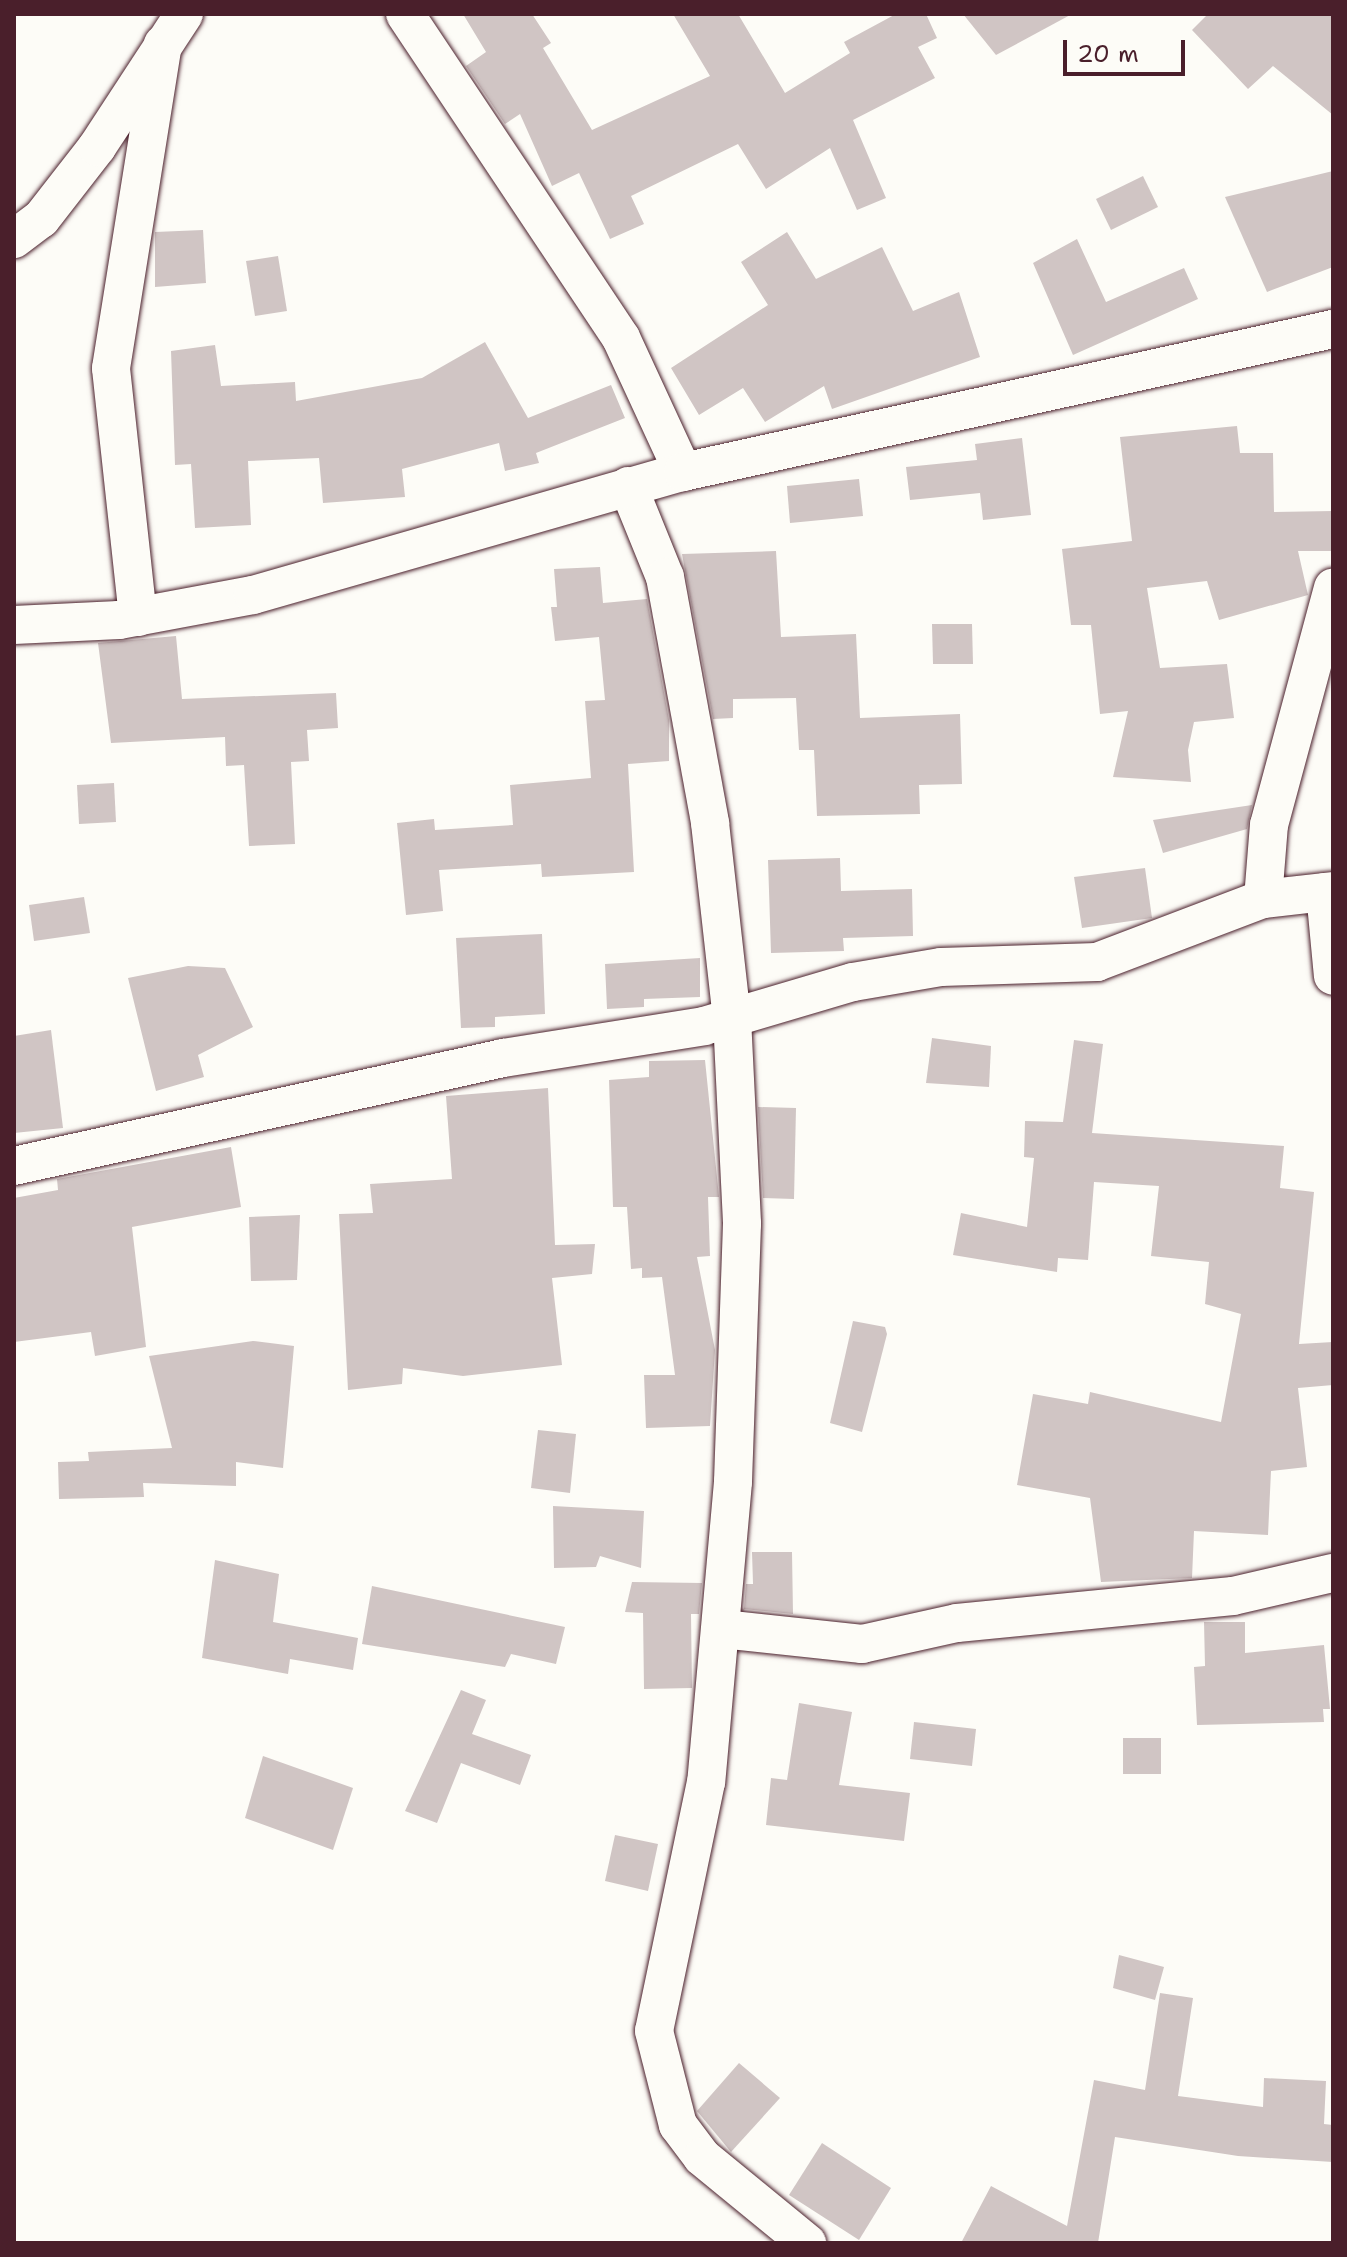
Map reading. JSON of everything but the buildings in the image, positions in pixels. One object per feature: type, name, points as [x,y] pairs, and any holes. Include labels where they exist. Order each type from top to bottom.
[{"type":"street","points":[[405,14],[621,338],[683,472]]},
{"type":"street","points":[[14,239],[41,219],[88,159],[173,29]]},
{"type":"street","points":[[138,617],[111,368],[173,29]]},
{"type":"street","points":[[14,625],[138,617],[253,595],[683,472],[1333,329]]},
{"type":"street","points":[[628,486],[665,577],[710,823],[732,1018],[742,1224],[722,1629],[706,1782],[654,2031],[678,2125],[702,2157],[807,2243]]},
{"type":"street","points":[[1263,899],[1269,825],[1333,587]]},
{"type":"street","points":[[14,1166],[503,1058],[732,1018],[853,982],[941,967],[1097,962],[1263,899],[1329,892],[1333,976]]},
{"type":"street","points":[[722,1629],[862,1644],[957,1623],[1233,1596],[1333,1573]]}]
